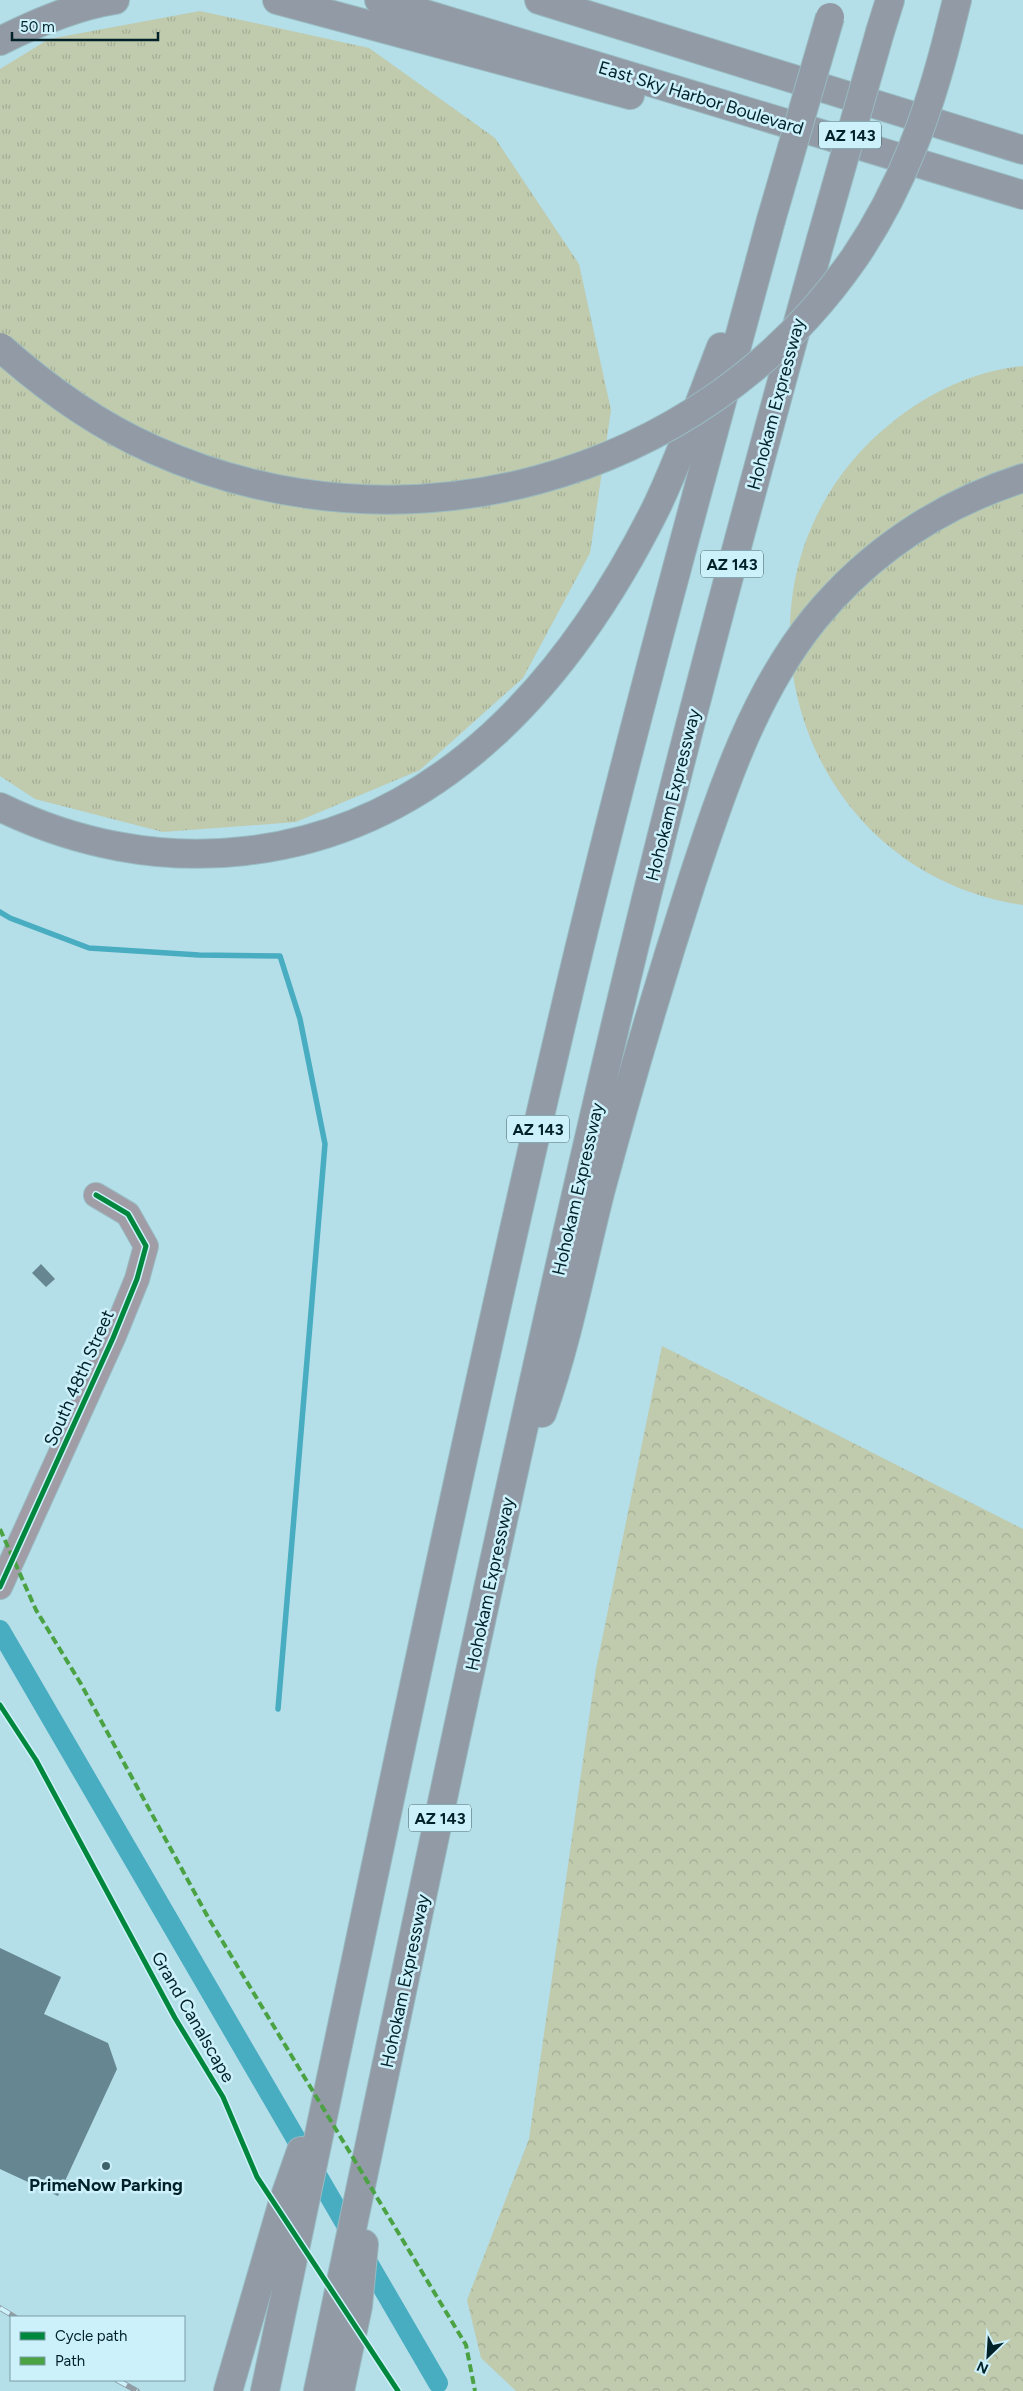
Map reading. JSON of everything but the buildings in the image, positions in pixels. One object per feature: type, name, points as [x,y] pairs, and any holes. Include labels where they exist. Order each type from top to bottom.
[{"type":"highway","points":[[0,40],[50,18],[115,0]]},
{"type":"highway","points":[[277,0],[697,114],[862,146]]},
{"type":"highway","name":"East Sky Harbor Boulevard","points":[[379,0],[1023,195]]},
{"type":"highway","points":[[539,0],[1023,150]]},
{"type":"highway","name":"Hohokam Expressway","points":[[318,2391],[502,1527],[593,1120],[663,833],[739,539],[821,239],[890,0]]},
{"type":"highway","points":[[0,347],[68,402],[120,433],[178,460],[269,488],[349,500],[436,499],[493,492],[576,469],[628,448],[700,408],[767,356],[824,298],[869,234],[906,166],[928,109],[957,0]]},
{"type":"highway","name":"AZ 143","points":[[265,2391],[469,1431],[574,971],[648,674],[771,220],[832,8]]},
{"type":"highway","points":[[0,806],[53,829],[117,846],[180,854],[240,852],[294,843],[352,825],[408,799],[456,768],[497,732],[547,676],[590,618],[626,562],[669,479],[771,220]]},
{"type":"highway","points":[[502,1527],[558,1367],[601,1191],[656,994],[713,820],[758,709],[775,677],[814,619],[863,568],[916,527],[944,511],[971,497],[1023,478]]},
{"type":"highway","points":[[228,2391],[283,2202],[338,2046]]},
{"type":"highway","points":[[340,2391],[358,2306],[378,2109]]},
{"type":"street","name":"South 48th Street","points":[[0,1587],[113,1338],[137,1279],[146,1246],[128,1214],[96,1195]]},
{"type":"green space","points":[[200,11],[369,48],[495,138],[579,264],[611,410],[590,553],[523,678],[420,770],[296,822],[163,832],[35,799],[0,776],[0,69],[49,39]]},
{"type":"green space","points":[[1023,366],[1023,905],[942,880],[876,835],[829,775],[799,704],[790,629],[802,553],[837,482],[895,420],[923,400],[972,377],[1006,368]]},
{"type":"green space","points":[[662,1346],[1023,1529],[1023,2391],[516,2391],[481,2358],[467,2300],[529,2139],[596,1669]]},
{"type":"waterway","points":[[0,912],[10,918],[89,948],[199,955],[280,956],[300,1019],[325,1144],[278,1709]]},
{"type":"waterway","points":[[0,1630],[438,2383]]},
{"type":"railway","points":[[0,2308],[13,2316]]},
{"type":"railway","points":[[119,2381],[137,2391]]},
{"type":"marked path","points":[[0,1529],[36,1610],[81,1684],[209,1919],[466,2345],[475,2391]]},
{"type":"cycle path","points":[[0,1587],[113,1338],[137,1279],[146,1246],[128,1214],[96,1195]]},
{"type":"cycle path","name":"Grand Canalscape","points":[[0,1705],[36,1760],[175,2018],[223,2097],[257,2177],[398,2391]]},
{"type":"place","name":"PrimeNow Parking","points":[[106,2166]]}]
